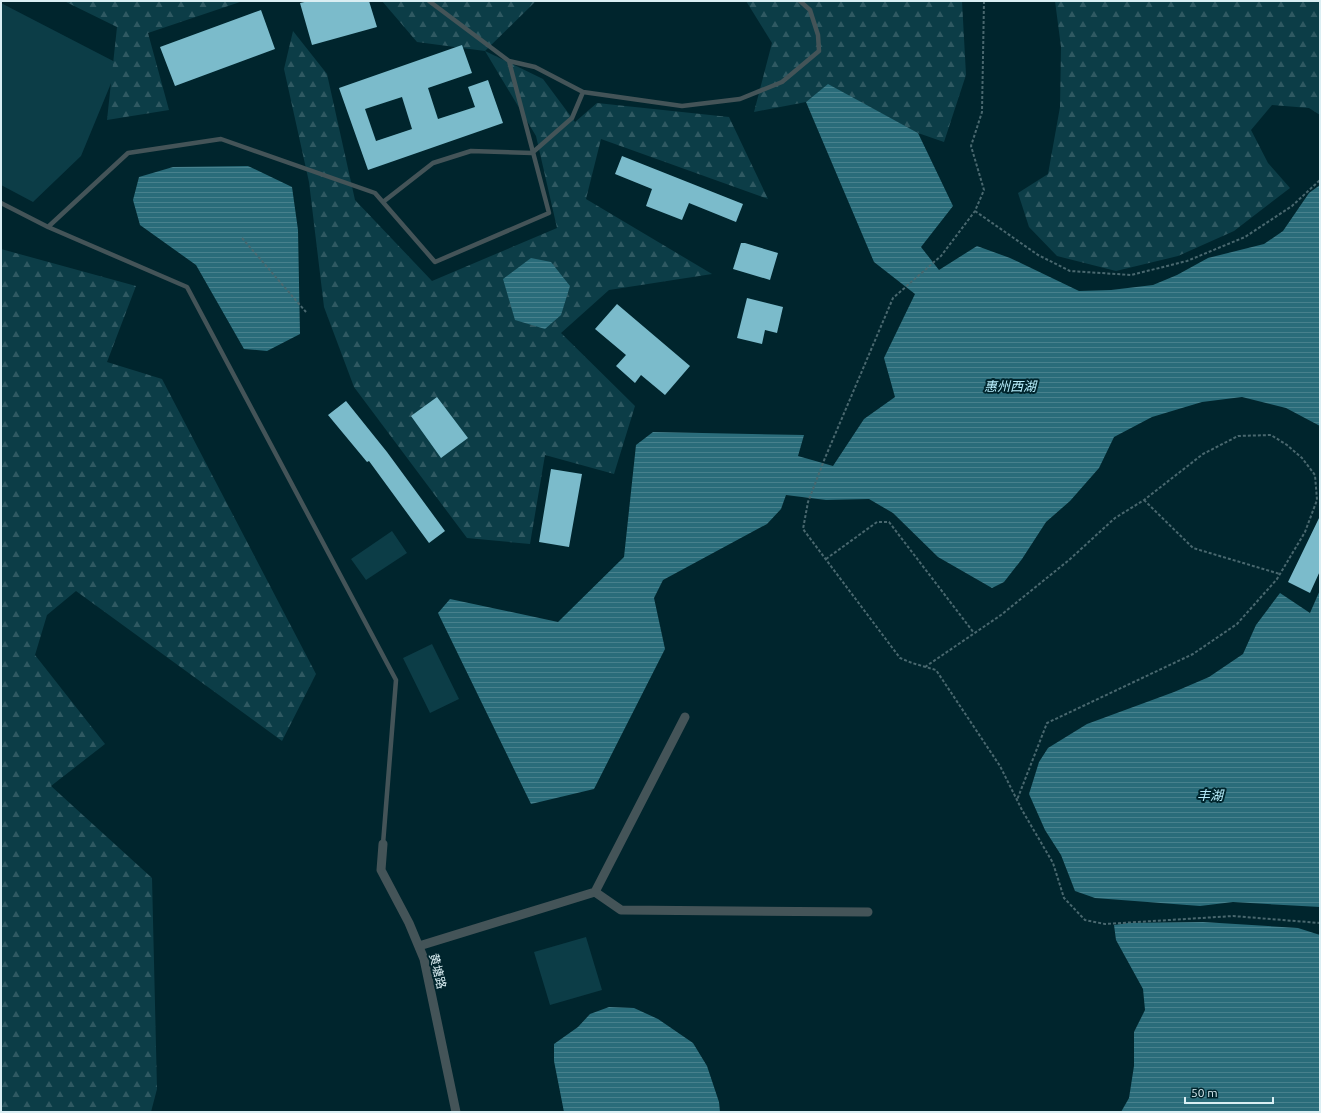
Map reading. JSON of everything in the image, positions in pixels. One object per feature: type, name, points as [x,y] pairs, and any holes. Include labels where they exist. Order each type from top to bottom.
[{"type":"street","points":[[419,946],[596,892],[685,717]]},
{"type":"street","name":"黄塘路","points":[[383,844],[381,870],[409,924],[424,959],[456,1112]]},
{"type":"street","points":[[596,892],[620,910],[868,912]]},
{"type":"lane","points":[[429,1],[508,61],[535,68],[583,92],[682,106],[740,99],[782,82],[819,51],[818,35],[810,10],[800,1]]},
{"type":"lane","points":[[48,227],[128,153],[221,139],[375,193],[435,262],[549,213],[508,61]]},
{"type":"lane","points":[[383,202],[433,163],[471,151],[532,153],[572,118],[583,92]]},
{"type":"lane","points":[[1,203],[48,227],[187,287],[396,680],[383,844]]},
{"type":"path","points":[[984,1],[982,112],[971,146],[984,190],[975,211],[941,256],[893,298],[825,458],[808,502],[803,529],[900,658],[936,670],[1000,766],[1017,800],[1053,863],[1064,898],[1085,920],[1105,924],[1233,916],[1320,923]]},
{"type":"path","points":[[975,211],[1038,255],[1070,271],[1131,275],[1187,261],[1245,237],[1292,206],[1320,180]]},
{"type":"path","points":[[242,238],[306,312]]},
{"type":"path","points":[[925,667],[1001,615],[1069,560],[1115,518],[1144,500],[1203,454],[1238,436],[1271,435],[1287,445],[1302,458],[1315,475],[1317,500],[1305,532],[1280,574],[1237,624],[1193,654],[1047,723],[1017,800]]},
{"type":"path","points":[[1144,500],[1193,548],[1280,574]]},
{"type":"path","points":[[825,559],[877,522],[889,522],[974,633]]},
{"type":"green space","points":[[64,1],[243,1],[148,33],[169,110],[107,120],[117,27]]},
{"type":"green space","points":[[382,1],[536,1],[485,51],[417,42]]},
{"type":"green space","points":[[746,1],[962,1],[966,75],[944,142],[918,133],[828,85],[806,102],[754,112],[772,43]]},
{"type":"green space","points":[[1055,1],[1320,1],[1320,115],[1309,108],[1272,105],[1251,130],[1268,163],[1290,188],[1234,231],[1178,256],[1116,271],[1057,256],[1029,227],[1018,193],[1048,174],[1060,107],[1061,47]]},
{"type":"green space","points":[[1,3],[119,64],[81,156],[33,202],[1,185]]},
{"type":"green space","points":[[293,31],[327,74],[355,200],[432,281],[557,228],[536,136],[485,51],[543,79],[575,122],[597,103],[729,117],[768,199],[601,139],[586,199],[712,274],[609,290],[561,333],[635,406],[614,474],[545,455],[530,544],[467,538],[354,387],[324,307],[309,182],[284,69]]},
{"type":"green space","points":[[1,249],[136,286],[107,362],[162,379],[316,674],[282,741],[76,591],[47,615],[35,655],[105,744],[51,786],[152,878],[157,1089],[151,1112],[1,1112]]},
{"type":"green space","points":[[392,531],[407,553],[366,580],[351,559]]},
{"type":"green space","points":[[432,644],[459,699],[430,713],[403,658]]},
{"type":"green space","points":[[586,937],[602,990],[550,1005],[534,952]]},
{"type":"water","name":"惠州西湖","points":[[828,84],[918,133],[953,206],[921,247],[939,270],[977,246],[1010,258],[1079,291],[1111,290],[1153,285],[1177,275],[1208,258],[1264,244],[1283,231],[1309,193],[1320,185],[1320,426],[1286,408],[1242,397],[1202,402],[1152,417],[1114,437],[1099,468],[1070,501],[1046,522],[1022,559],[1004,582],[992,588],[938,557],[893,513],[869,499],[826,500],[786,495],[781,509],[767,524],[663,580],[654,598],[665,649],[594,789],[531,804],[438,613],[450,599],[558,622],[624,557],[636,445],[653,432],[804,435],[798,456],[833,466],[864,419],[895,397],[884,358],[915,294],[874,262],[806,102]]},
{"type":"water","points":[[248,166],[292,187],[298,230],[300,334],[267,351],[244,349],[196,265],[140,225],[133,200],[139,177],[173,167]]},
{"type":"water","points":[[531,258],[551,262],[570,286],[561,315],[545,329],[515,320],[503,279]]},
{"type":"water","name":"丰湖","points":[[1320,590],[1320,907],[1233,902],[1200,906],[1095,898],[1075,891],[1061,855],[1045,830],[1029,794],[1039,762],[1048,748],[1087,724],[1174,692],[1209,677],[1243,654],[1256,625],[1280,593],[1310,613]]},
{"type":"water","points":[[1203,922],[1298,928],[1320,935],[1320,1112],[1121,1112],[1129,1098],[1134,1066],[1134,1032],[1145,1010],[1143,989],[1116,940],[1114,925],[1128,923]]},
{"type":"water","points":[[609,1007],[634,1008],[658,1019],[693,1043],[707,1066],[719,1102],[720,1112],[564,1112],[554,1061],[554,1044],[578,1027],[590,1014]]},
{"type":"building","points":[[309,1],[369,1],[377,27],[312,45],[300,3]]},
{"type":"building","points":[[261,10],[275,49],[175,86],[160,47]]},
{"type":"building","points":[[462,45],[472,73],[428,88],[438,119],[475,107],[468,87],[488,80],[503,123],[368,170],[339,88]],"holes":[[[402,97],[412,129],[376,141],[365,109]]]},
{"type":"building","points":[[622,156],[743,204],[736,222],[689,203],[682,220],[646,206],[652,189],[615,174]]},
{"type":"building","points":[[741,243],[778,253],[770,280],[733,269]]},
{"type":"building","points":[[747,298],[783,307],[777,333],[765,330],[762,344],[737,338]]},
{"type":"building","points":[[617,304],[690,366],[665,395],[641,375],[635,383],[616,366],[626,355],[595,329]]},
{"type":"building","points":[[437,397],[468,438],[441,458],[411,416]]},
{"type":"building","points":[[346,401],[387,452],[445,531],[429,543],[369,461],[367,462],[328,415]]},
{"type":"building","points":[[551,469],[582,474],[569,547],[539,542]]},
{"type":"building","points":[[1320,516],[1320,571],[1310,593],[1288,582]]}]
